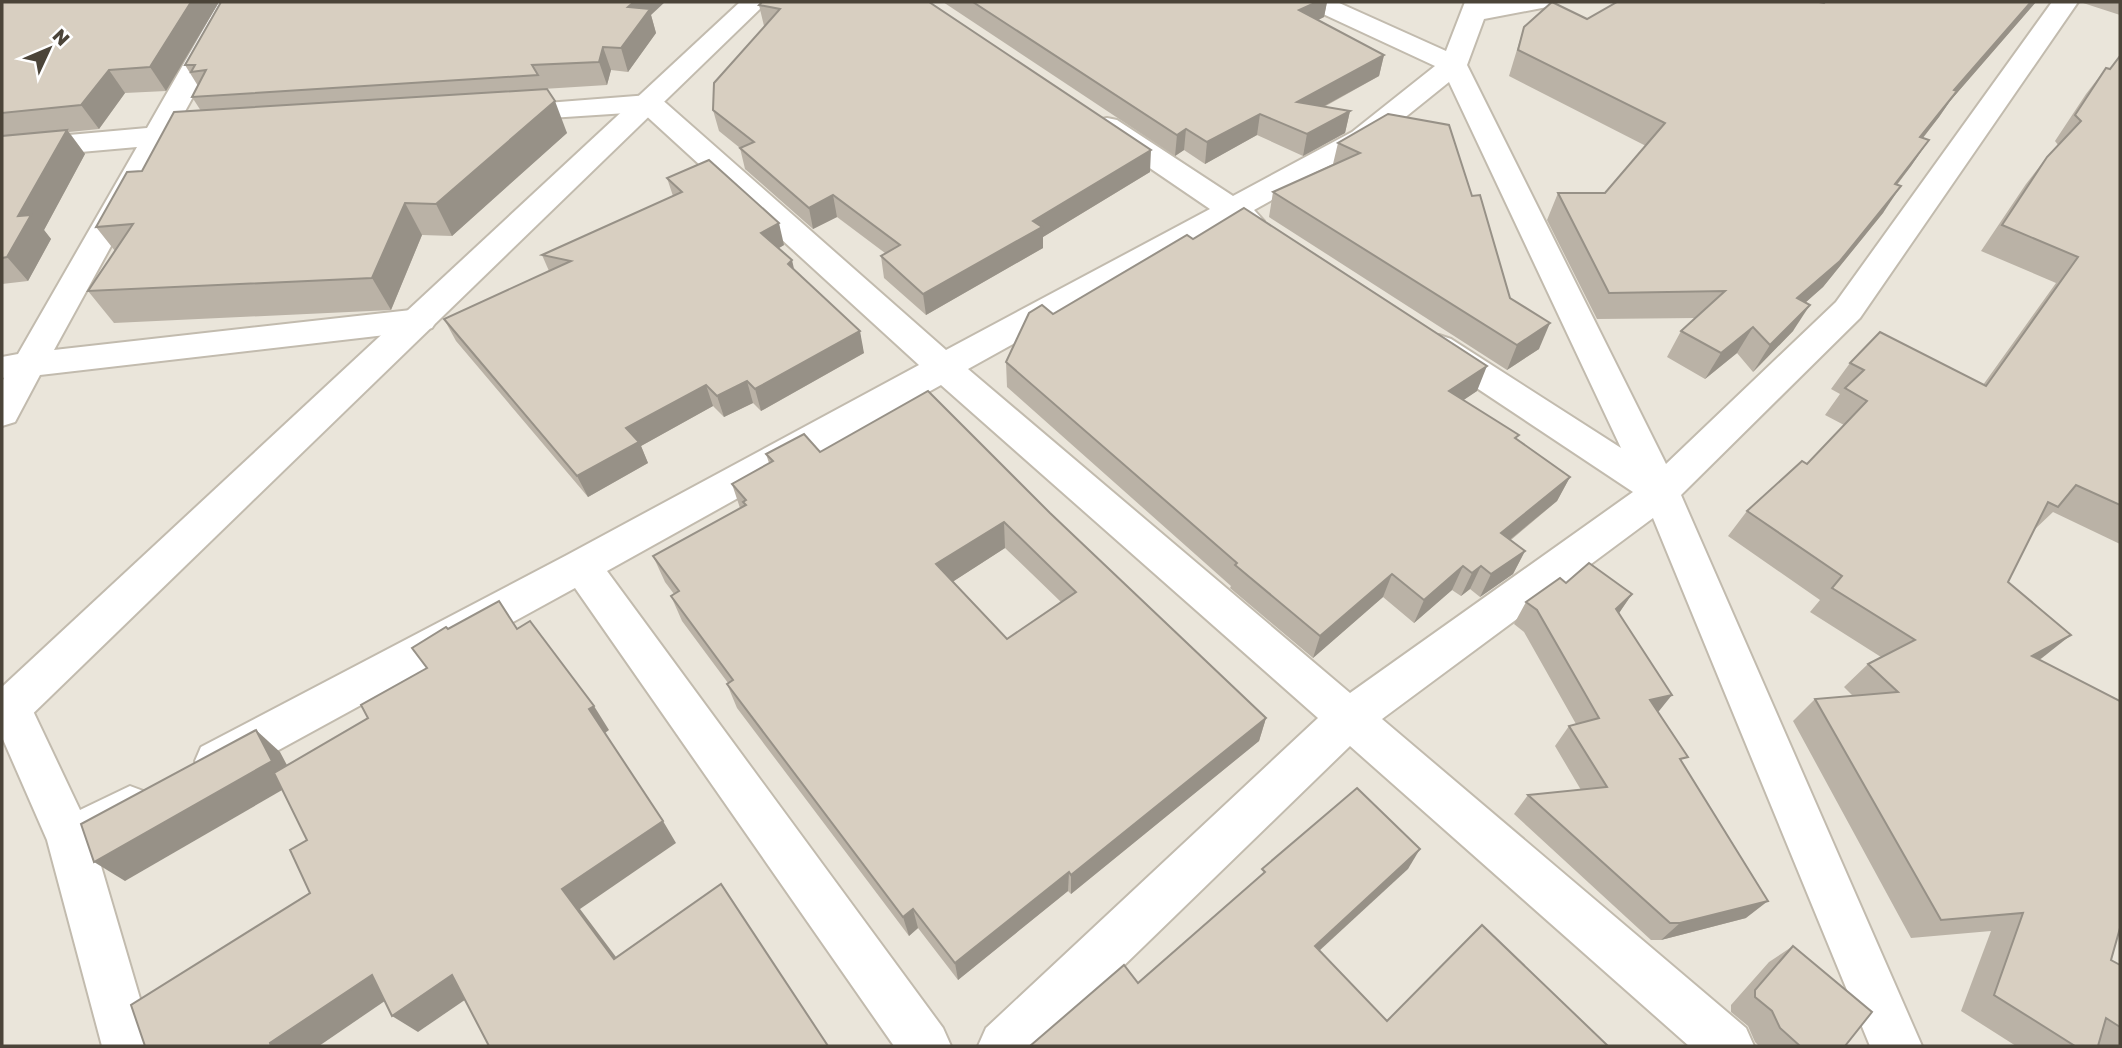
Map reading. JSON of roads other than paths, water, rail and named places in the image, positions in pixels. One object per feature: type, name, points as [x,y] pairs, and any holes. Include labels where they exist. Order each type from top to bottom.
[{"type":"street","points":[[2,412],[15,367],[158,135],[232,2]]},
{"type":"street","points":[[128,1046],[70,839],[5,710],[754,2]]},
{"type":"street","points":[[1317,2],[1454,65],[1661,492],[1896,1046]]},
{"type":"street","points":[[191,774],[580,566],[1362,138],[1454,65],[1475,7],[1538,2]]},
{"type":"street","points":[[1004,1046],[1348,719],[1661,492],[1848,310],[2065,2]]},
{"type":"street","points":[[485,114],[649,103],[944,368],[1728,1046]]},
{"type":"street","points":[[1085,111],[1278,240]]},
{"type":"street","points":[[2,149],[240,129]]},
{"type":"street","points":[[15,367],[420,320]]},
{"type":"street","points":[[1417,332],[1661,492]]},
{"type":"street","points":[[580,566],[925,1046]]},
{"type":"street","points":[[70,839],[155,794]]}]
